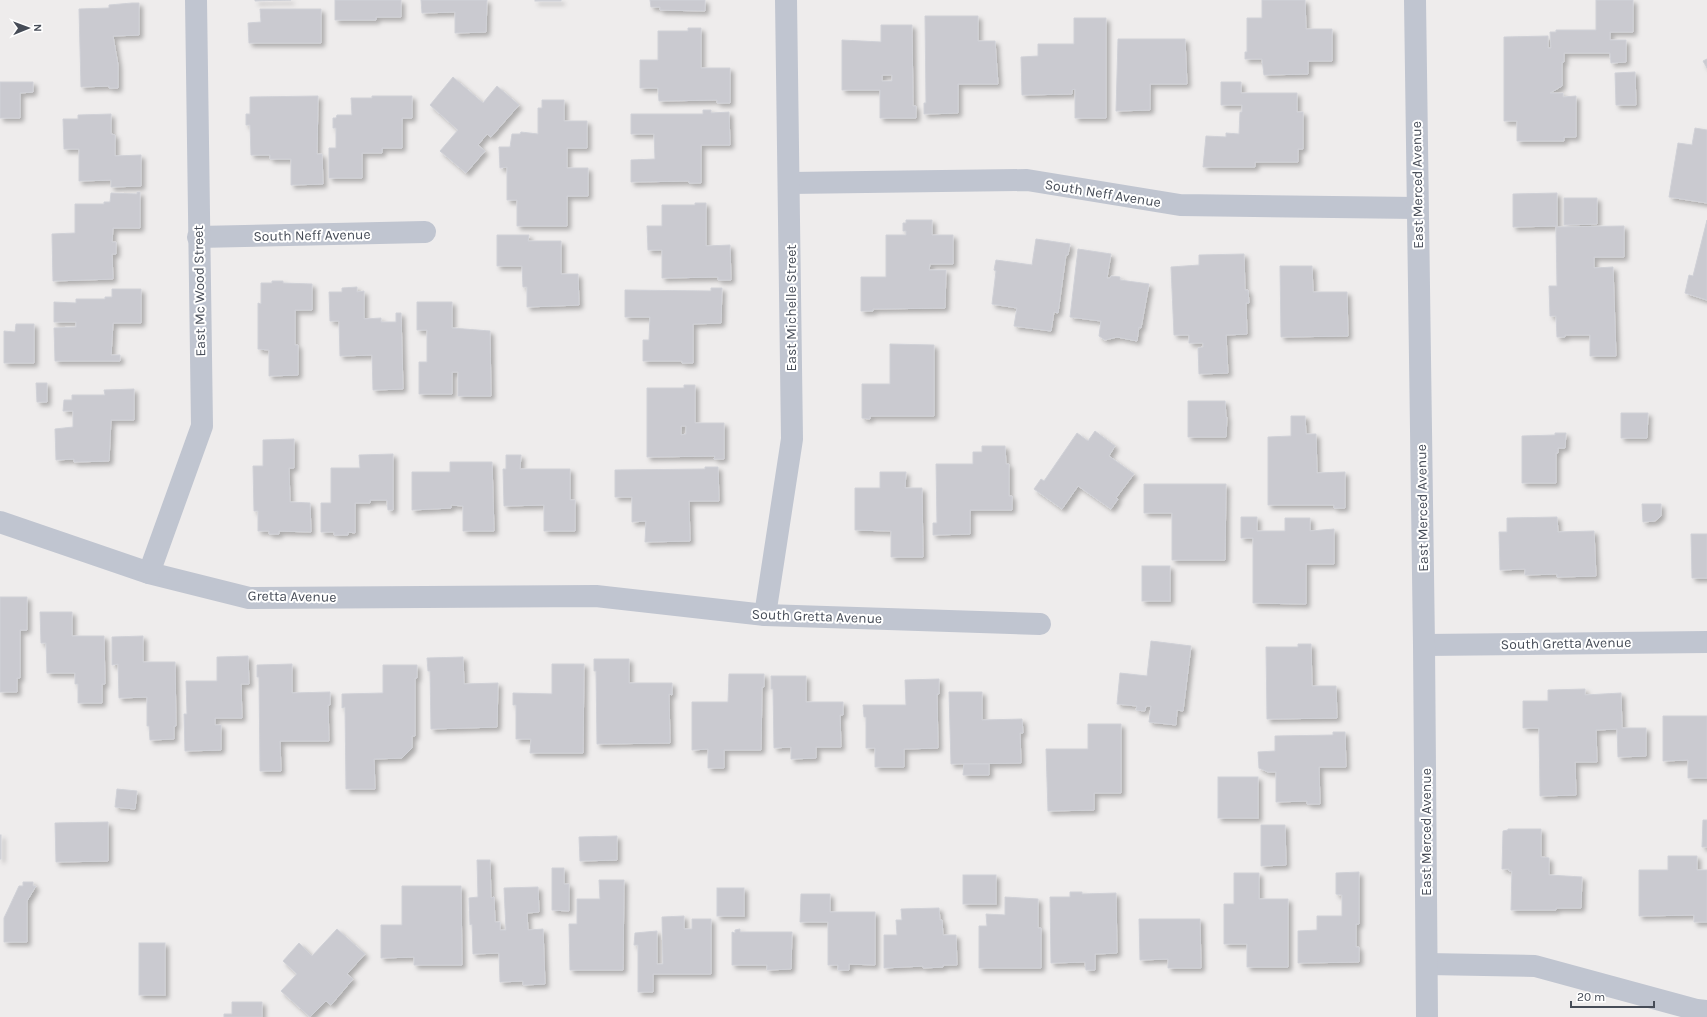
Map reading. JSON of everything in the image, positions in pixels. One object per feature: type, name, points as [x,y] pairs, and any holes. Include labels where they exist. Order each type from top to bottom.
[{"type":"street","name":"East Mc Wood Street","points":[[150,573],[202,426],[198,237],[196,0]]},
{"type":"street","name":"East Michelle Street","points":[[765,615],[792,439],[790,184],[786,0]]},
{"type":"street","name":"East Merced Avenue","points":[[1415,0],[1424,645],[1427,1017]]},
{"type":"street","name":"South Neff Avenue","points":[[790,184],[1027,180],[1180,205],[1418,208]]},
{"type":"street","name":"South Neff Avenue","points":[[198,237],[425,232]]},
{"type":"street","name":"Gretta Avenue","points":[[0,522],[150,573],[249,598],[596,596]]},
{"type":"street","name":"South Gretta Avenue","points":[[596,596],[765,615],[1040,624]]},
{"type":"street","name":"South Gretta Avenue","points":[[1424,645],[1707,642]]},
{"type":"street","points":[[1426,964],[1535,966],[1697,1010],[1707,1011]]},
{"type":"building","points":[[255,0],[291,0],[255,1]]},
{"type":"building","points":[[335,0],[401,0],[401,17],[376,17],[376,20],[335,20]]},
{"type":"building","points":[[421,0],[487,0],[486,32],[455,33],[455,12],[422,13]]},
{"type":"building","points":[[561,0],[561,1],[535,1]]},
{"type":"building","points":[[650,0],[705,0],[705,11],[660,10],[660,7],[651,7]]},
{"type":"building","points":[[1262,0],[1305,0],[1306,29],[1332,29],[1332,61],[1308,61],[1308,74],[1264,75],[1262,59],[1245,59],[1245,52],[1247,52],[1247,18],[1262,18]]},
{"type":"building","points":[[1596,0],[1633,0],[1633,32],[1610,32],[1610,40],[1626,40],[1626,62],[1611,63],[1610,53],[1564,53],[1564,62],[1562,62],[1562,86],[1550,93],[1563,93],[1563,97],[1576,96],[1576,137],[1564,137],[1564,141],[1517,141],[1517,121],[1504,121],[1504,37],[1548,36],[1548,48],[1551,48],[1550,32],[1556,32],[1556,30],[1596,30]]},
{"type":"building","points":[[139,3],[139,35],[113,36],[118,65],[118,88],[109,88],[109,86],[81,87],[79,9],[109,8],[109,5]]},
{"type":"building","points":[[260,9],[321,9],[321,43],[249,43],[248,23],[261,22]]},
{"type":"building","points":[[925,16],[978,16],[978,41],[995,41],[998,84],[958,84],[958,113],[924,114],[924,103],[926,103]]},
{"type":"building","points":[[1074,18],[1106,18],[1106,118],[1075,118],[1075,89],[1072,90],[1072,94],[1022,95],[1021,57],[1038,56],[1038,44],[1074,44]]},
{"type":"building","points":[[881,25],[912,25],[913,106],[916,106],[916,118],[880,118],[880,90],[842,90],[842,40],[881,42]],"holes":[[[882,75],[892,75],[892,81],[882,81]]]},
{"type":"building","points":[[688,28],[701,28],[701,68],[730,68],[730,103],[717,103],[717,100],[659,101],[658,88],[640,88],[640,60],[658,60],[658,31],[688,31]]},
{"type":"building","points":[[1118,39],[1185,39],[1187,84],[1150,84],[1150,110],[1116,111]]},
{"type":"building","points":[[1707,59],[1707,68],[1703,61]]},
{"type":"building","points":[[1635,72],[1636,105],[1616,105],[1615,73]]},
{"type":"building","points":[[453,77],[483,103],[497,86],[519,105],[491,137],[487,134],[478,145],[485,151],[466,173],[440,151],[458,130],[430,105]]},
{"type":"building","points":[[0,82],[33,82],[33,92],[20,93],[20,118],[0,118]]},
{"type":"building","points":[[1221,82],[1241,82],[1241,93],[1297,93],[1297,112],[1303,112],[1303,149],[1298,149],[1298,162],[1255,162],[1255,167],[1203,167],[1206,136],[1226,137],[1226,133],[1239,134],[1240,112],[1242,112],[1242,105],[1221,105]]},
{"type":"building","points":[[318,96],[317,154],[322,154],[323,184],[291,185],[291,159],[270,159],[270,155],[251,155],[250,125],[246,125],[246,114],[250,114],[250,97]]},
{"type":"building","points":[[372,96],[412,96],[412,118],[402,118],[402,148],[382,148],[382,153],[362,153],[362,178],[329,178],[329,148],[336,148],[336,128],[333,128],[333,118],[336,118],[337,115],[352,115],[351,98],[372,98]]},
{"type":"building","points":[[542,100],[564,100],[564,121],[587,121],[587,148],[567,148],[567,168],[588,168],[588,196],[567,196],[567,226],[517,226],[517,200],[507,200],[507,167],[500,168],[499,147],[510,147],[512,134],[520,134],[521,132],[538,134],[538,108],[542,108]]},
{"type":"building","points":[[703,110],[711,110],[711,113],[729,112],[730,145],[701,145],[701,183],[689,183],[689,181],[631,182],[631,160],[655,159],[654,134],[631,134],[631,114],[703,114]]},
{"type":"building","points":[[111,114],[111,134],[115,135],[115,156],[141,155],[141,186],[111,187],[111,180],[79,181],[79,149],[64,149],[63,119],[78,119],[78,115]]},
{"type":"building","points":[[1695,128],[1707,130],[1707,203],[1669,197],[1678,143],[1692,145]]},
{"type":"building","points":[[137,192],[140,192],[140,228],[113,228],[112,242],[116,242],[116,254],[112,254],[113,279],[53,281],[52,234],[75,233],[75,204],[104,204],[104,202],[110,202],[111,193],[137,194]]},
{"type":"building","points":[[1557,193],[1557,226],[1513,227],[1513,194]]},
{"type":"building","points":[[1564,198],[1597,198],[1597,224],[1564,225]]},
{"type":"building","points":[[695,203],[706,203],[706,246],[730,245],[731,280],[718,280],[718,277],[662,278],[662,250],[648,250],[647,226],[662,226],[662,205],[695,205]]},
{"type":"building","points":[[906,220],[932,220],[932,235],[953,235],[953,264],[930,264],[929,270],[946,270],[945,308],[873,309],[873,311],[861,311],[861,277],[886,277],[886,235],[906,235],[906,231],[903,231],[903,223],[906,223]]},
{"type":"building","points":[[1707,220],[1707,300],[1685,293],[1689,275],[1693,276]]},
{"type":"building","points":[[1624,226],[1624,257],[1594,257],[1594,268],[1613,267],[1616,356],[1590,356],[1590,335],[1565,335],[1565,337],[1557,337],[1556,316],[1550,316],[1549,286],[1557,286],[1556,227]]},
{"type":"building","points":[[497,235],[529,235],[528,241],[561,241],[561,274],[578,274],[579,305],[527,307],[527,287],[523,287],[522,266],[497,266]]},
{"type":"building","points":[[1036,239],[1070,244],[1068,255],[1066,255],[1058,313],[1054,312],[1051,331],[1014,326],[1017,308],[992,304],[996,260],[1032,265]]},
{"type":"building","points":[[1078,249],[1111,254],[1107,278],[1110,278],[1111,276],[1120,277],[1120,280],[1149,284],[1141,328],[1139,327],[1137,341],[1117,337],[1105,340],[1099,336],[1101,321],[1070,317]]},
{"type":"building","points":[[1244,254],[1245,290],[1248,290],[1249,303],[1246,303],[1247,334],[1226,335],[1228,373],[1199,374],[1198,348],[1203,347],[1203,343],[1189,343],[1189,335],[1174,335],[1171,267],[1199,265],[1199,255]]},
{"type":"building","points":[[1280,266],[1312,266],[1313,292],[1347,292],[1348,336],[1281,337]]},
{"type":"building","points":[[272,281],[312,284],[312,310],[295,310],[295,345],[298,345],[298,375],[269,376],[269,350],[258,349],[258,303],[261,304],[261,283],[272,283]]},
{"type":"building","points":[[357,287],[357,292],[364,291],[364,319],[381,318],[381,322],[396,322],[396,313],[401,313],[403,389],[373,390],[372,355],[340,356],[339,321],[330,321],[329,292],[342,292],[342,288]]},
{"type":"building","points":[[711,288],[722,288],[721,323],[693,324],[693,363],[682,363],[682,361],[643,361],[643,340],[649,340],[650,317],[625,317],[625,290],[711,291]]},
{"type":"building","points":[[112,289],[141,289],[141,323],[113,323],[111,355],[120,355],[120,361],[55,361],[54,328],[76,327],[76,322],[54,322],[54,302],[76,303],[76,299],[105,299],[105,297],[112,297]]},
{"type":"building","points":[[417,302],[452,302],[452,328],[490,331],[491,396],[458,396],[458,372],[452,372],[452,394],[419,394],[419,362],[427,362],[427,330],[417,330]]},
{"type":"building","points":[[16,324],[34,324],[34,363],[4,363],[4,331],[15,332]]},
{"type":"building","points":[[890,344],[934,345],[934,416],[870,416],[870,419],[862,418],[862,384],[890,384]]},
{"type":"building","points":[[36,383],[47,383],[47,402],[37,402]]},
{"type":"building","points":[[684,385],[695,385],[695,423],[724,423],[724,459],[714,459],[715,456],[647,457],[647,388],[684,388]],"holes":[[[681,426],[686,426],[686,434],[681,435]]]},
{"type":"building","points":[[134,389],[134,420],[111,420],[109,461],[74,462],[74,459],[56,460],[55,429],[73,427],[73,411],[63,411],[64,400],[72,400],[72,395],[105,395],[104,390]]},
{"type":"building","points":[[1188,401],[1225,401],[1227,417],[1226,437],[1188,437]]},
{"type":"building","points":[[1621,413],[1648,413],[1647,438],[1621,438]]},
{"type":"building","points":[[1291,416],[1305,416],[1306,434],[1316,434],[1317,473],[1345,472],[1345,508],[1334,508],[1334,505],[1268,505],[1268,437],[1291,436]]},
{"type":"building","points":[[1095,431],[1115,446],[1109,456],[1134,474],[1116,498],[1118,499],[1111,509],[1078,486],[1062,509],[1034,489],[1041,479],[1044,481],[1077,433],[1088,441]]},
{"type":"building","points":[[1555,433],[1566,433],[1565,448],[1558,448],[1558,453],[1556,453],[1556,483],[1522,483],[1522,436],[1555,435]]},
{"type":"building","points":[[294,439],[294,468],[289,468],[290,502],[310,503],[311,532],[279,531],[279,534],[269,534],[269,531],[258,531],[258,511],[254,511],[253,466],[263,466],[263,440]]},
{"type":"building","points":[[982,446],[1005,446],[1006,464],[1009,464],[1009,496],[1012,496],[1012,510],[970,510],[970,534],[933,535],[933,523],[937,523],[936,464],[973,464],[973,452],[982,452]]},
{"type":"building","points":[[393,454],[393,510],[388,510],[387,500],[370,500],[370,503],[355,503],[355,533],[348,532],[348,535],[334,535],[334,532],[321,532],[321,503],[331,503],[331,468],[360,468],[359,455]]},
{"type":"building","points":[[506,455],[521,455],[520,469],[570,469],[570,500],[575,500],[575,531],[544,531],[544,505],[504,506],[503,469],[506,469]]},
{"type":"building","points":[[450,462],[492,462],[494,531],[463,531],[463,506],[451,505],[451,508],[412,510],[412,472],[450,472]]},
{"type":"building","points":[[705,467],[718,467],[719,501],[689,501],[690,541],[645,542],[646,521],[632,522],[632,497],[615,497],[615,470],[705,469]]},
{"type":"building","points":[[880,472],[906,472],[905,488],[922,488],[923,557],[891,557],[891,531],[855,530],[855,488],[880,488]]},
{"type":"building","points":[[1144,484],[1226,484],[1225,560],[1172,560],[1172,513],[1144,513]]},
{"type":"building","points":[[1642,504],[1661,504],[1661,516],[1655,521],[1643,522]]},
{"type":"building","points":[[1241,517],[1257,517],[1257,531],[1285,531],[1285,518],[1310,518],[1310,531],[1334,529],[1334,564],[1306,564],[1306,604],[1253,603],[1253,538],[1241,538]]},
{"type":"building","points":[[1557,517],[1558,532],[1594,531],[1596,576],[1557,577],[1557,574],[1525,575],[1525,569],[1500,570],[1499,532],[1507,532],[1507,518]]},
{"type":"building","points":[[1691,534],[1707,534],[1707,578],[1692,578]]},
{"type":"building","points":[[1142,566],[1170,566],[1170,601],[1142,601]]},
{"type":"building","points":[[0,597],[27,597],[27,630],[20,630],[20,678],[17,678],[17,692],[0,692]]},
{"type":"building","points":[[40,612],[72,612],[72,636],[104,636],[105,684],[102,684],[102,703],[78,703],[78,684],[75,684],[75,673],[47,673],[46,643],[41,643]]},
{"type":"building","points":[[143,636],[143,662],[175,662],[176,726],[174,726],[174,739],[150,740],[149,726],[147,726],[147,697],[119,698],[118,664],[112,665],[112,637]]},
{"type":"building","points":[[1151,641],[1191,646],[1183,711],[1177,710],[1176,725],[1149,722],[1151,706],[1146,706],[1145,711],[1136,710],[1137,706],[1117,704],[1120,673],[1147,676]]},
{"type":"building","points":[[1298,644],[1311,644],[1312,686],[1336,686],[1337,718],[1267,719],[1266,647],[1298,647]]},
{"type":"building","points":[[248,656],[249,684],[241,684],[242,718],[215,718],[215,725],[221,725],[221,750],[185,751],[184,714],[187,714],[186,681],[217,681],[217,657]]},
{"type":"building","points":[[463,657],[464,684],[498,683],[497,727],[431,729],[430,671],[428,671],[427,658]]},
{"type":"building","points":[[594,659],[629,659],[629,683],[672,683],[672,695],[669,694],[670,743],[597,744],[596,671],[594,671]]},
{"type":"building","points":[[292,664],[292,693],[330,692],[330,705],[328,705],[329,741],[280,741],[281,771],[260,771],[259,677],[257,677],[257,665]]},
{"type":"building","points":[[552,664],[584,664],[583,753],[530,753],[531,739],[516,739],[516,705],[513,705],[513,693],[552,694]]},
{"type":"building","points":[[383,665],[417,665],[417,678],[415,678],[415,736],[412,736],[412,748],[402,758],[374,759],[375,789],[346,789],[345,707],[342,708],[342,694],[383,693]]},
{"type":"building","points":[[729,674],[764,674],[764,687],[762,687],[761,750],[724,750],[724,768],[708,768],[708,749],[692,750],[692,702],[728,702]]},
{"type":"building","points":[[771,676],[806,676],[806,702],[843,702],[843,715],[840,715],[841,747],[816,747],[816,758],[791,759],[791,747],[774,748],[773,689],[771,689]]},
{"type":"building","points":[[939,679],[939,694],[937,694],[938,748],[904,749],[904,767],[875,767],[875,748],[866,748],[866,717],[864,717],[863,705],[906,705],[905,680]]},
{"type":"building","points":[[1585,689],[1585,695],[1621,693],[1622,728],[1646,728],[1646,756],[1618,757],[1617,729],[1596,730],[1597,762],[1575,762],[1576,795],[1540,796],[1539,728],[1523,728],[1523,701],[1548,701],[1548,690]]},
{"type":"building","points":[[949,692],[982,692],[982,720],[1022,719],[1023,733],[1020,733],[1021,763],[951,764]]},
{"type":"building","points":[[1663,716],[1707,716],[1707,778],[1688,778],[1688,760],[1663,761]]},
{"type":"building","points":[[1088,724],[1121,724],[1121,793],[1094,793],[1094,810],[1048,811],[1046,749],[1088,749]]},
{"type":"building","points":[[1333,732],[1345,732],[1346,767],[1319,767],[1320,804],[1307,804],[1307,801],[1276,802],[1276,772],[1268,772],[1259,768],[1258,752],[1275,751],[1275,736],[1333,735]]},
{"type":"building","points":[[964,764],[989,764],[989,775],[963,775]]},
{"type":"building","points":[[1218,777],[1258,777],[1258,818],[1218,818]]},
{"type":"building","points":[[117,789],[137,791],[135,809],[115,807]]},
{"type":"building","points":[[1703,820],[1707,820],[1707,847],[1702,847]]},
{"type":"building","points":[[108,822],[108,861],[56,862],[55,823]]},
{"type":"building","points":[[1261,825],[1285,825],[1286,865],[1261,866]]},
{"type":"building","points":[[1508,829],[1541,829],[1541,857],[1549,858],[1549,875],[1582,877],[1581,908],[1556,908],[1556,910],[1511,910],[1512,871],[1509,871],[1509,869],[1502,869],[1503,831]]},
{"type":"building","points":[[1,835],[1,859],[0,859]]},
{"type":"building","points":[[617,836],[617,860],[580,861],[579,837]]},
{"type":"building","points":[[1668,856],[1697,856],[1697,870],[1707,870],[1707,922],[1694,922],[1694,915],[1639,916],[1639,870],[1668,870]]},
{"type":"building","points":[[477,860],[490,860],[491,898],[494,897],[495,922],[500,922],[500,930],[506,930],[504,888],[538,887],[539,912],[527,913],[528,930],[543,929],[545,984],[523,985],[523,981],[500,982],[499,953],[473,954],[469,898],[478,897]]},
{"type":"building","points":[[552,868],[564,868],[564,884],[569,884],[569,911],[552,910]]},
{"type":"building","points":[[1359,872],[1359,924],[1356,924],[1356,947],[1359,947],[1359,962],[1298,963],[1298,931],[1317,930],[1317,916],[1342,916],[1342,895],[1336,894],[1336,873]]},
{"type":"building","points":[[1234,873],[1259,873],[1259,899],[1288,899],[1288,967],[1247,967],[1247,944],[1224,944],[1224,904],[1234,904]]},
{"type":"building","points":[[963,875],[996,875],[996,904],[963,904]]},
{"type":"building","points":[[599,880],[624,880],[623,970],[570,970],[569,924],[577,924],[577,899],[600,899]]},
{"type":"building","points":[[23,882],[33,882],[33,886],[36,886],[27,901],[27,942],[4,942],[4,918],[19,886],[23,886]]},
{"type":"building","points":[[402,886],[461,886],[462,965],[414,965],[414,957],[381,958],[381,925],[402,925]]},
{"type":"building","points":[[717,888],[744,888],[744,916],[717,916]]},
{"type":"building","points":[[1070,892],[1082,892],[1082,894],[1116,893],[1117,953],[1095,954],[1095,970],[1086,970],[1085,962],[1051,963],[1050,897],[1070,897]]},
{"type":"building","points":[[801,894],[830,894],[830,912],[875,912],[875,965],[849,964],[849,970],[838,970],[838,965],[828,965],[828,922],[800,922]]},
{"type":"building","points":[[1005,897],[1038,899],[1038,928],[1041,928],[1041,968],[979,968],[979,926],[987,926],[986,914],[1005,915]]},
{"type":"building","points":[[939,908],[940,920],[942,920],[943,935],[956,935],[957,965],[943,965],[943,967],[923,968],[923,966],[884,968],[884,935],[897,935],[896,920],[902,920],[901,909]]},
{"type":"building","points":[[684,916],[684,929],[692,929],[692,919],[711,919],[711,974],[653,974],[653,992],[638,992],[638,945],[634,945],[635,933],[657,931],[657,964],[663,964],[662,917]]},
{"type":"building","points":[[1139,919],[1200,919],[1201,968],[1168,968],[1168,959],[1140,960]]},
{"type":"building","points":[[337,929],[365,954],[347,974],[353,979],[331,1005],[326,1001],[310,1017],[281,991],[297,974],[283,961],[299,943],[312,956]]},
{"type":"building","points":[[740,929],[740,932],[792,932],[791,969],[767,970],[767,965],[732,965],[732,932],[735,933],[735,930]]},
{"type":"building","points":[[139,943],[165,943],[165,995],[139,995]]},
{"type":"building","points":[[232,1002],[262,1002],[262,1017],[224,1017],[224,1014],[232,1014]]}]
